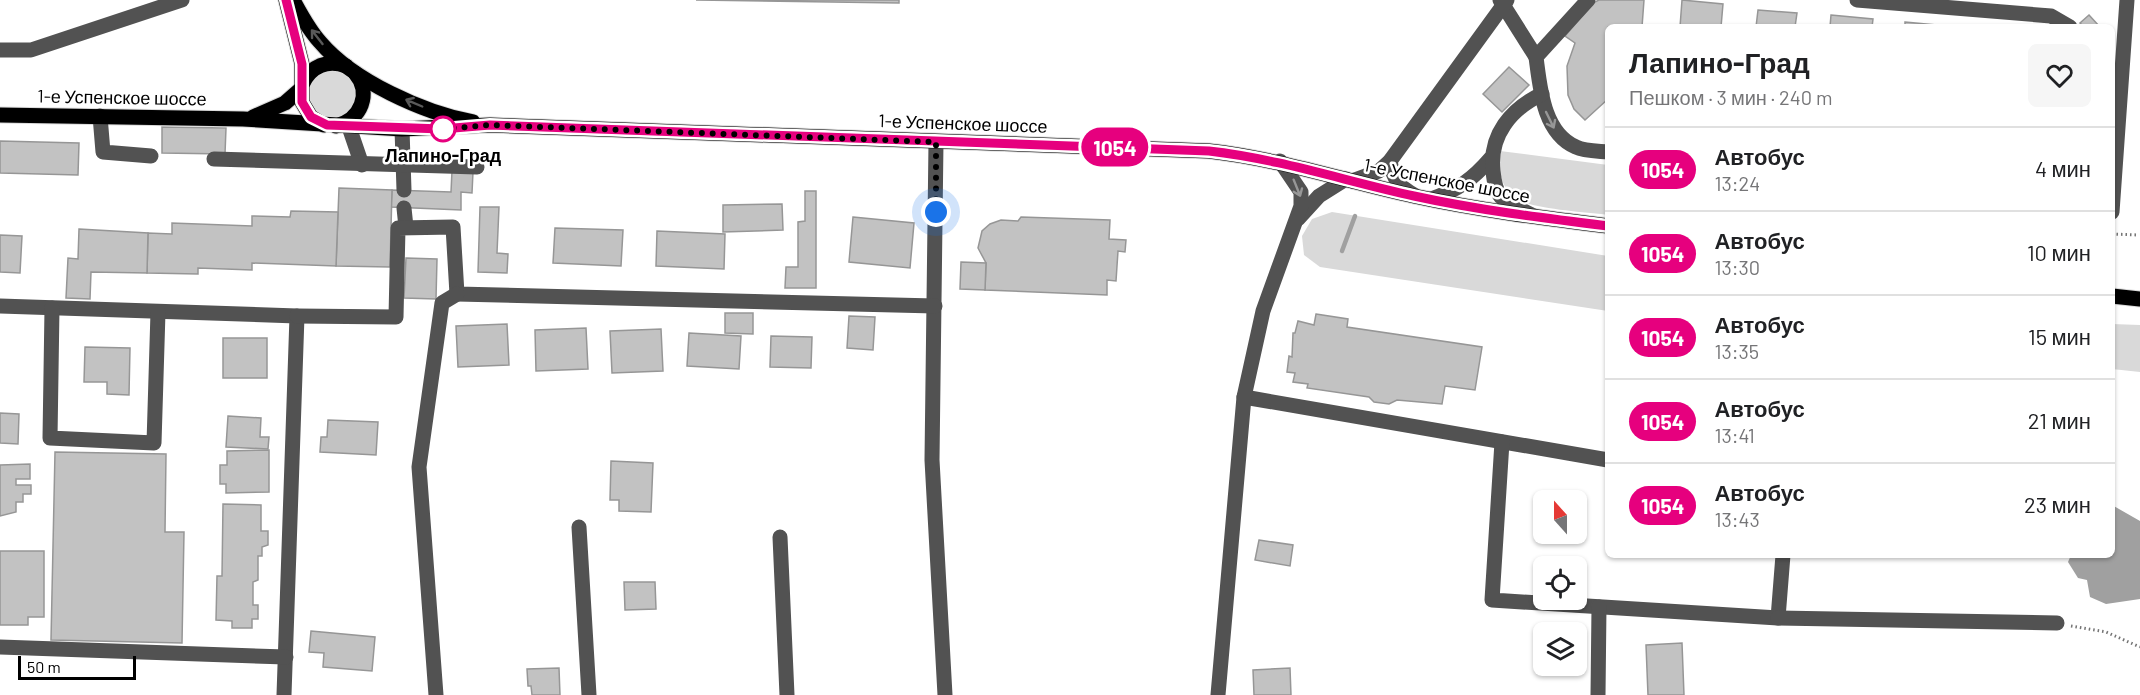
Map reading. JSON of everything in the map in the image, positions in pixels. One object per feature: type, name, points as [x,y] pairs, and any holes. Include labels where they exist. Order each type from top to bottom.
[{"type":"main road","points":[[286,0],[300,52],[302,102],[307,113],[316,121],[330,126],[351,120],[362,105],[363,87],[351,70]]},
{"type":"main road","name":"1-е Успенское шоссе","points":[[293,0],[321,43],[351,70]]},
{"type":"main road","name":"1-е Успенское шоссе","points":[[243,120],[278,108],[302,86],[309,73],[319,66],[331,63],[351,70],[411,102],[448,116],[490,125]]},
{"type":"main road","name":"1-е Успенское шоссе","points":[[0,115],[243,120],[402,129],[490,125],[1209,151],[1280,161],[1423,198],[1605,226]]},
{"type":"main road","points":[[2115,296],[2140,299]]},
{"type":"street","points":[[0,50],[32,50],[182,0]]},
{"type":"street","points":[[1536,57],[1588,0]]},
{"type":"street","points":[[1857,0],[2008,6],[2051,16],[2065,24]]},
{"type":"street","points":[[2115,170],[2127,0]]},
{"type":"street","points":[[1298,219],[1319,196],[1349,180],[1379,171],[1390,161],[1504,1],[1536,57],[1545,110],[1556,131],[1576,147],[1605,152]]},
{"type":"street","points":[[1534,216],[1502,198],[1494,185],[1491,158],[1496,139],[1508,117],[1524,103],[1542,94]]},
{"type":"street","points":[[100,116],[103,152],[151,156]]},
{"type":"street","points":[[349,127],[362,165]]},
{"type":"street","points":[[402,129],[404,190]]},
{"type":"street","points":[[936,142],[933,501],[945,695]]},
{"type":"street","points":[[1390,161],[1396,181],[1423,198],[1453,192],[1474,179],[1491,158]]},
{"type":"street","points":[[214,159],[477,167]]},
{"type":"street","points":[[1218,695],[1244,397],[1263,311],[1301,206],[1301,192],[1280,161]]},
{"type":"street","points":[[404,208],[406,227]]},
{"type":"street","points":[[0,306],[396,318],[398,228],[406,227],[453,227],[457,294]]},
{"type":"street","points":[[436,695],[419,467],[442,303],[457,294],[934,306]]},
{"type":"street","points":[[52,308],[50,438],[154,443],[158,312]]},
{"type":"street","points":[[284,695],[297,316]]},
{"type":"street","points":[[1244,397],[1605,459]]},
{"type":"street","points":[[1502,442],[1492,600],[1778,618],[2057,623]]},
{"type":"street","points":[[579,527],[589,695]]},
{"type":"street","points":[[780,537],[787,695]]},
{"type":"street","points":[[1778,618],[1783,558]]},
{"type":"street","points":[[1598,695],[1599,607]]},
{"type":"street","points":[[0,647],[286,657]]},
{"type":"path","points":[[2115,234],[2139,235]]},
{"type":"path","points":[[2057,623],[2106,632],[2140,647]]},
{"type":"shaded area","points":[[327,70],[337,70],[349,77],[356,89],[356,99],[349,111],[337,118],[327,118],[312,107],[308,99],[308,89],[319,74]]},
{"type":"shaded area","points":[[1500,151],[1605,165],[1605,215],[1542,207],[1516,199],[1502,181]]},
{"type":"shaded area","points":[[1332,212],[1605,256],[1605,311],[1320,267],[1304,255],[1302,236],[1312,219]]},
{"type":"shaded area","points":[[2115,324],[2140,325],[2140,372],[2115,369]]},
{"type":"shaded area","points":[[2115,507],[2140,521],[2140,599],[2106,604],[2090,597],[2087,580],[2078,578],[2068,562],[2070,558],[2115,558]]},
{"type":"building","points":[[696,0],[899,0],[899,3]]},
{"type":"building","points":[[1599,0],[1644,0],[1642,24],[1605,24],[1605,102],[1585,120],[1574,109],[1568,95],[1567,66],[1575,43],[1565,36],[1593,3]]},
{"type":"building","points":[[1682,0],[1723,4],[1721,24],[1680,24]]},
{"type":"building","points":[[1758,10],[1797,13],[1795,24],[1756,24]]},
{"type":"building","points":[[1831,15],[1873,19],[1872,24],[1830,24]]},
{"type":"building","points":[[2089,15],[2097,24],[2081,24]]},
{"type":"building","points":[[1509,67],[1529,85],[1502,112],[1483,94]]},
{"type":"building","points":[[162,127],[226,128],[225,154],[162,153]]},
{"type":"building","points":[[0,141],[79,143],[78,175],[0,173]]},
{"type":"building","points":[[452,171],[473,172],[472,193],[461,192],[461,210],[391,207],[392,190],[451,192]]},
{"type":"building","points":[[339,188],[392,190],[390,267],[336,266]]},
{"type":"building","points":[[805,191],[816,191],[816,288],[785,288],[786,267],[798,267],[798,222],[805,221]]},
{"type":"building","points":[[782,204],[783,230],[723,232],[723,205]]},
{"type":"building","points":[[480,207],[499,207],[497,253],[508,254],[507,273],[478,272]]},
{"type":"building","points":[[291,211],[338,212],[336,266],[252,263],[252,270],[198,268],[198,274],[147,273],[148,233],[172,234],[172,223],[252,226],[252,216],[290,217]]},
{"type":"building","points":[[853,217],[914,223],[910,268],[849,262]]},
{"type":"building","points":[[1021,217],[1110,220],[1109,239],[1126,240],[1125,252],[1118,251],[1116,281],[1107,280],[1107,295],[985,290],[986,263],[978,248],[982,231],[990,224],[1001,220],[1018,221]]},
{"type":"building","points":[[555,228],[623,230],[621,266],[553,263]]},
{"type":"building","points":[[79,229],[148,233],[147,273],[91,272],[90,299],[66,298],[68,258],[78,259]]},
{"type":"building","points":[[657,231],[725,234],[724,269],[656,266]]},
{"type":"building","points":[[0,235],[22,236],[20,273],[0,272]]},
{"type":"building","points":[[406,258],[437,259],[436,299],[404,298]]},
{"type":"building","points":[[961,262],[986,263],[985,290],[960,289]]},
{"type":"building","points":[[725,313],[753,313],[753,334],[725,333]]},
{"type":"building","points":[[1316,314],[1348,319],[1347,327],[1482,347],[1475,390],[1445,386],[1442,404],[1397,400],[1389,404],[1374,402],[1369,397],[1307,388],[1308,384],[1293,382],[1295,373],[1287,372],[1289,356],[1292,357],[1293,333],[1295,333],[1298,321],[1314,325]]},
{"type":"building","points":[[849,316],[875,317],[873,350],[847,348]]},
{"type":"building","points":[[507,324],[509,365],[458,367],[456,326]]},
{"type":"building","points":[[586,328],[588,369],[536,371],[535,330]]},
{"type":"building","points":[[661,329],[663,371],[612,373],[610,331]]},
{"type":"building","points":[[689,333],[741,336],[739,369],[687,366]]},
{"type":"building","points":[[771,336],[812,337],[811,368],[770,367]]},
{"type":"building","points":[[223,338],[267,338],[267,378],[223,378]]},
{"type":"building","points":[[85,347],[130,348],[129,395],[107,394],[107,382],[84,382]]},
{"type":"building","points":[[0,413],[19,414],[18,444],[0,443]]},
{"type":"building","points":[[228,416],[261,418],[260,437],[269,437],[268,449],[226,447]]},
{"type":"building","points":[[328,420],[378,422],[376,455],[320,452],[321,437],[327,437]]},
{"type":"building","points":[[269,450],[269,492],[226,493],[226,484],[220,484],[220,465],[227,465],[227,451]]},
{"type":"building","points":[[55,452],[166,454],[165,532],[184,532],[182,643],[51,640]]},
{"type":"building","points":[[611,461],[653,463],[651,512],[619,511],[619,500],[610,500]]},
{"type":"building","points":[[30,464],[30,479],[16,479],[16,485],[31,485],[31,494],[23,494],[23,502],[16,502],[16,512],[0,516],[0,465]]},
{"type":"building","points":[[223,504],[261,505],[261,531],[268,531],[268,545],[262,547],[262,556],[258,556],[258,580],[253,582],[253,605],[258,605],[258,619],[252,619],[252,628],[232,628],[232,621],[216,620],[217,576],[222,576]]},
{"type":"building","points":[[1259,540],[1293,545],[1290,566],[1255,560]]},
{"type":"building","points":[[0,551],[44,551],[44,617],[28,617],[28,625],[0,625]]},
{"type":"building","points":[[624,582],[655,582],[656,609],[625,610]]},
{"type":"building","points":[[311,631],[375,637],[372,671],[323,667],[324,653],[309,652]]},
{"type":"building","points":[[1682,643],[1684,695],[1648,695],[1646,645]]},
{"type":"building","points":[[559,668],[560,695],[532,695],[531,686],[528,686],[527,669]]},
{"type":"building","points":[[1290,668],[1291,695],[1254,695],[1253,670]]},
{"type":"waterway","points":[[1342,251],[1355,216]]},
{"type":"bus line","name":"1054","points":[[286,0],[304,75],[301,89],[302,102],[307,113],[321,124],[402,129],[442,129],[490,125],[1209,151],[1280,161],[1352,181],[1492,211],[1605,226]]},
{"type":"place","name":"Лапино-Град","points":[[443,129]]},
{"type":"route","points":[[443,129],[490,125],[936,142],[936,212]]}]
